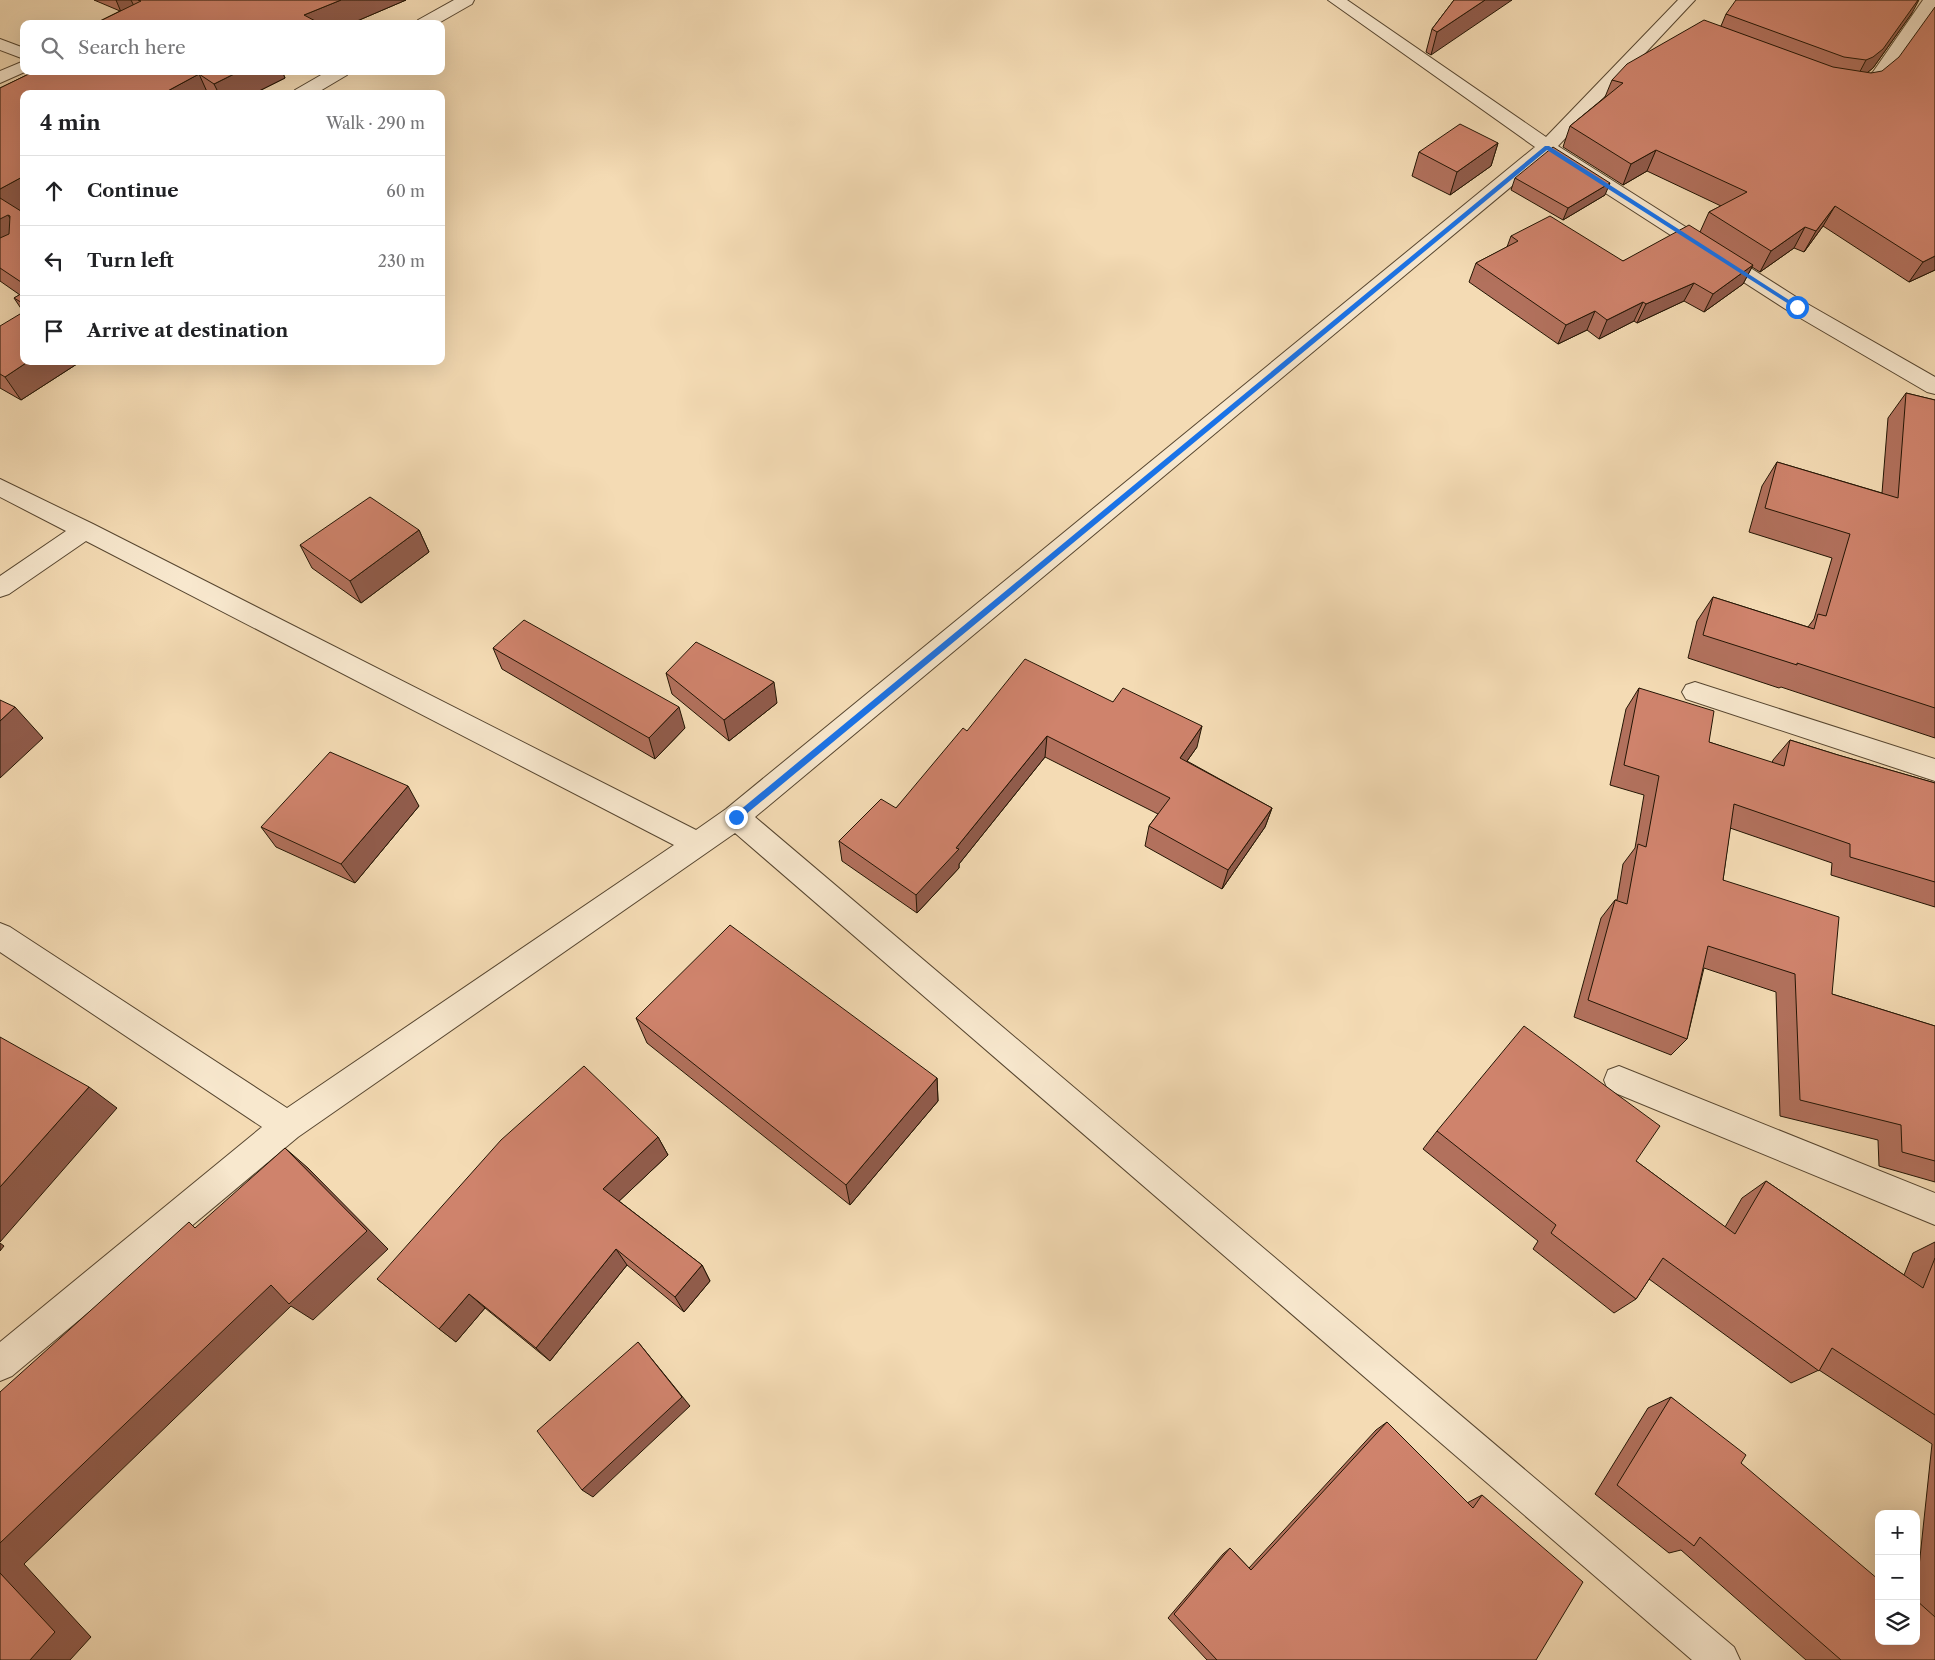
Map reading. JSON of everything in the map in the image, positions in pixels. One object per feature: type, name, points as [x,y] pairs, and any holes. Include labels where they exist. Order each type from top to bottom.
[{"type":"street","points":[[431,20],[466,0]]},
{"type":"street","points":[[1336,0],[1547,147],[1797,307],[1935,387]]},
{"type":"street","points":[[0,1364],[287,1126],[736,817],[1547,147],[1688,0]]},
{"type":"street","points":[[1836,84],[1865,86],[1879,76],[1932,0]]},
{"type":"street","points":[[1666,22],[1684,29]]},
{"type":"street","points":[[0,44],[20,52]]},
{"type":"street","points":[[0,78],[20,68]]},
{"type":"street","points":[[308,90],[334,75]]},
{"type":"street","points":[[0,486],[698,844]]},
{"type":"street","points":[[0,588],[85,530]]},
{"type":"street","points":[[1695,692],[1935,770]]},
{"type":"street","points":[[736,817],[1721,1660]]},
{"type":"street","points":[[0,936],[287,1126]]},
{"type":"street","points":[[1619,1080],[1935,1209]]},
{"type":"building","points":[[138,0],[341,0],[304,15],[313,20],[102,20],[141,1]]},
{"type":"building","points":[[1454,0],[1485,0],[1437,32],[1432,29]]},
{"type":"building","points":[[1736,0],[1918,0],[1883,49],[1866,60],[1844,57],[1726,14]]},
{"type":"building","points":[[1935,7],[1935,256],[1923,262],[1835,206],[1816,231],[1805,227],[1771,251],[1709,212],[1747,192],[1656,150],[1631,164],[1570,126],[1623,83],[1612,80],[1627,64],[1704,20],[1833,67],[1871,73],[1882,71],[1899,57]]},
{"type":"building","points":[[27,75],[197,75],[169,90],[20,90],[20,178],[0,189],[0,88]]},
{"type":"building","points":[[200,75],[232,75],[214,84]]},
{"type":"building","points":[[1460,124],[1498,143],[1457,172],[1419,152]]},
{"type":"building","points":[[1553,147],[1610,183],[1568,208],[1515,178]]},
{"type":"building","points":[[0,198],[20,210],[20,281],[0,268],[0,238],[9,234],[10,216],[8,215],[0,219]]},
{"type":"building","points":[[1550,216],[1623,261],[1689,225],[1753,265],[1713,294],[1694,283],[1646,304],[1643,302],[1607,320],[1595,311],[1566,325],[1476,263],[1518,241],[1511,236]]},
{"type":"building","points":[[20,294],[20,302],[14,298]]},
{"type":"building","points":[[20,314],[20,365],[23,365],[5,377],[0,374],[0,326]]},
{"type":"building","points":[[1906,393],[1935,400],[1935,708],[1797,663],[1797,665],[1703,635],[1713,597],[1814,629],[1818,614],[1826,616],[1850,534],[1765,508],[1777,462],[1898,498]]},
{"type":"building","points":[[370,497],[419,530],[350,581],[300,545]]},
{"type":"building","points":[[524,620],[679,707],[649,738],[493,648]]},
{"type":"building","points":[[696,642],[774,682],[724,720],[666,673]]},
{"type":"building","points":[[1025,659],[1113,702],[1123,688],[1202,726],[1180,758],[1272,808],[1228,870],[1149,826],[1170,798],[1047,736],[956,848],[959,849],[916,895],[839,841],[881,799],[896,808],[963,728],[967,731]]},
{"type":"building","points":[[1639,688],[1714,711],[1709,742],[1784,766],[1790,740],[1935,783],[1935,882],[1850,857],[1850,844],[1734,804],[1723,880],[1839,917],[1832,994],[1935,1026],[1935,1161],[1902,1152],[1901,1125],[1800,1100],[1795,974],[1708,946],[1687,1039],[1588,1000],[1615,900],[1627,904],[1638,844],[1646,847],[1659,776],[1624,765]]},
{"type":"building","points":[[0,700],[15,707],[0,721]]},
{"type":"building","points":[[330,752],[408,786],[341,864],[261,827]]},
{"type":"building","points":[[730,925],[937,1078],[846,1185],[636,1018]]},
{"type":"building","points":[[1524,1026],[1660,1126],[1636,1161],[1735,1234],[1766,1181],[1923,1288],[1935,1258],[1935,1415],[1832,1348],[1819,1371],[1663,1258],[1636,1299],[1551,1233],[1556,1225],[1437,1131]]},
{"type":"building","points":[[0,1037],[89,1087],[0,1187]]},
{"type":"building","points":[[584,1066],[658,1137],[603,1189],[702,1265],[675,1297],[616,1249],[536,1348],[469,1294],[439,1329],[377,1279],[501,1140]]},
{"type":"building","points":[[285,1148],[367,1231],[289,1304],[271,1285],[0,1543],[0,1392],[189,1222],[195,1228]]},
{"type":"building","points":[[638,1342],[682,1397],[582,1490],[537,1431]]},
{"type":"building","points":[[1671,1397],[1746,1455],[1741,1463],[1875,1577],[1875,1645],[1920,1645],[1920,1604],[1935,1617],[1935,1660],[1841,1660],[1700,1537],[1694,1546],[1617,1485]]},
{"type":"building","points":[[1387,1422],[1473,1508],[1482,1495],[1583,1582],[1536,1660],[1217,1660],[1174,1614],[1230,1548],[1251,1570]]},
{"type":"building","points":[[0,1573],[55,1632],[30,1660],[0,1660]]},
{"type":"route","points":[[736,817],[1547,147],[1797,307]]}]
